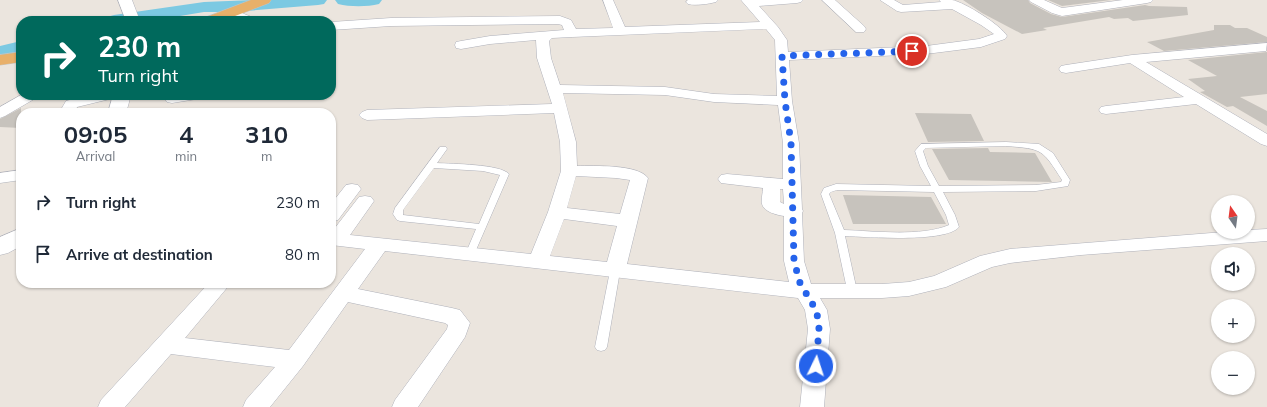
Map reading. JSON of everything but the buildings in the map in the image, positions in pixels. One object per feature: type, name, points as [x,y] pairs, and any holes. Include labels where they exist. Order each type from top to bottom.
[{"type":"highway","points":[[245,14],[264,0]]},
{"type":"highway","points":[[235,16],[245,14],[272,0]]},
{"type":"highway","points":[[0,60],[16,58]]},
{"type":"highway","points":[[0,64],[16,61]]},
{"type":"street","points":[[692,2],[712,0]]},
{"type":"street","points":[[749,2],[797,0]]},
{"type":"street","points":[[828,0],[860,29]]},
{"type":"street","points":[[782,56],[926,50],[981,43],[1001,36],[1000,32],[986,22],[949,2],[901,9],[886,0]]},
{"type":"street","points":[[1035,0],[1056,12],[1062,12],[1147,0]]},
{"type":"street","points":[[608,1],[620,30]]},
{"type":"street","points":[[749,2],[770,25],[781,40],[784,88],[791,143],[794,212],[794,261],[800,283],[816,310],[819,329],[812,407]]},
{"type":"street","points":[[336,26],[391,22],[560,20],[567,23],[572,33]]},
{"type":"street","points":[[461,45],[490,40],[572,33],[770,25]]},
{"type":"street","points":[[538,262],[557,212],[569,171],[568,142],[555,89],[543,53],[542,39],[548,35]]},
{"type":"street","points":[[1066,69],[1132,59],[1266,47]]},
{"type":"street","points":[[1132,59],[1267,141]]},
{"type":"street","points":[[555,89],[665,91],[714,98],[784,88]]},
{"type":"street","points":[[1106,110],[1200,99]]},
{"type":"street","points":[[0,112],[22,100]]},
{"type":"street","points":[[69,108],[71,104],[117,104]]},
{"type":"street","points":[[366,116],[560,108]]},
{"type":"street","points":[[1248,130],[1267,128]]},
{"type":"street","points":[[569,171],[625,173],[638,176],[639,178],[615,271]]},
{"type":"street","points":[[0,178],[16,176]]},
{"type":"street","points":[[727,179],[792,185]]},
{"type":"street","points":[[772,183],[771,204],[780,210],[794,212]]},
{"type":"street","points":[[336,211],[358,195],[336,235]]},
{"type":"street","points":[[557,212],[627,220]]},
{"type":"street","points":[[336,239],[805,291],[882,291],[924,286],[939,282],[986,261],[1010,256],[1267,235]]},
{"type":"street","points":[[0,247],[16,239]]},
{"type":"street","points":[[255,407],[295,360],[379,245]]},
{"type":"street","points":[[110,407],[217,288]]},
{"type":"street","points":[[343,293],[452,316],[458,323],[457,331],[404,407]]},
{"type":"street","points":[[166,345],[295,360]]},
{"type":"lane","points":[[840,233],[941,233],[954,227],[954,223],[936,190],[925,168],[919,151],[924,146],[1006,144],[1036,146],[1050,155],[1066,180],[1065,184],[1062,185],[1036,188],[936,190],[836,187],[827,190],[825,194],[840,233],[852,291]]},
{"type":"lane","points":[[443,149],[398,210],[400,218],[482,227]]},
{"type":"lane","points":[[431,165],[505,172],[502,183],[470,255]]},
{"type":"lane","points":[[601,347],[615,271]]},
{"type":"waterway","points":[[146,16],[204,7],[234,7],[318,0]]},
{"type":"waterway","points":[[344,0],[373,0]]},
{"type":"waterway","points":[[0,52],[16,48]]},
{"type":"route","points":[[816,366],[819,329],[818,319],[816,310],[800,283],[796,273],[794,261],[794,212],[791,143],[785,101],[782,56],[912,51]]}]
